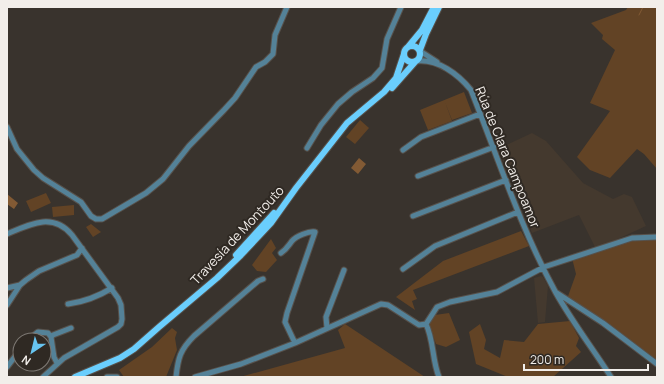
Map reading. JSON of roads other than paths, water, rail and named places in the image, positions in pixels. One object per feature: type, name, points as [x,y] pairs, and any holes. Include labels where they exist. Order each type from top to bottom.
[{"type":"main road","name":"Travesía de Montouto","points":[[75,377],[120,358],[134,349],[222,274],[271,223],[296,188],[348,123],[384,92],[396,78],[405,50],[422,30],[434,7]]},
{"type":"main road","name":"Travesía de Montouto","points":[[361,112],[385,96],[420,58],[420,50],[439,7]]},
{"type":"main road","points":[[408,47],[415,46],[420,50]]},
{"type":"main road","points":[[404,54],[408,61],[416,62]]},
{"type":"main road","name":"Travesía de Montouto","points":[[80,377],[92,370]]},
{"type":"street","points":[[7,127],[17,149],[34,170],[43,178],[81,202],[91,216],[96,219],[102,219],[146,193],[163,179],[189,146],[235,98],[256,67],[265,62],[273,54],[275,35],[287,7]]},
{"type":"street","points":[[307,148],[321,125],[338,104],[352,92],[373,78],[382,68],[387,39],[401,7]]},
{"type":"street","points":[[420,50],[440,66]]},
{"type":"street","points":[[416,62],[424,60],[440,66]]},
{"type":"street","name":"Rúa de Clara Campoamor","points":[[440,66],[464,81],[470,90],[494,147],[518,212],[556,292],[571,318],[611,377]]},
{"type":"street","points":[[403,150],[421,137],[480,114]]},
{"type":"street","points":[[418,176],[494,147]]},
{"type":"street","points":[[413,216],[506,180]]},
{"type":"street","points":[[403,269],[434,246],[518,212]]},
{"type":"street","points":[[7,234],[38,222],[47,221],[55,222],[66,228],[112,288],[121,305],[121,324],[111,332],[73,352],[57,363],[44,376]]},
{"type":"street","points":[[281,253],[288,249],[293,240],[311,232],[315,232],[287,313],[286,322],[295,343]]},
{"type":"street","points":[[195,377],[241,364],[295,343],[381,304],[388,305],[419,325],[426,324],[437,307],[450,302],[497,292],[544,267],[632,238],[657,237]]},
{"type":"street","points":[[7,305],[20,285],[39,271],[77,255],[82,248]]},
{"type":"street","points":[[327,328],[326,317],[344,270]]},
{"type":"street","points":[[176,377],[178,361],[184,345],[258,281],[263,279]]},
{"type":"street","points":[[7,288],[20,285]]},
{"type":"street","points":[[68,304],[94,296],[112,288]]},
{"type":"street","points":[[556,292],[603,323],[657,364]]},
{"type":"street","points":[[426,324],[430,333],[435,367],[439,377]]},
{"type":"street","points":[[52,336],[71,328]]},
{"type":"street","points":[[52,344],[54,357],[57,363]]},
{"type":"street","points":[[107,377],[117,377]]},
{"type":"waterway","points":[[639,15],[643,7]]}]
